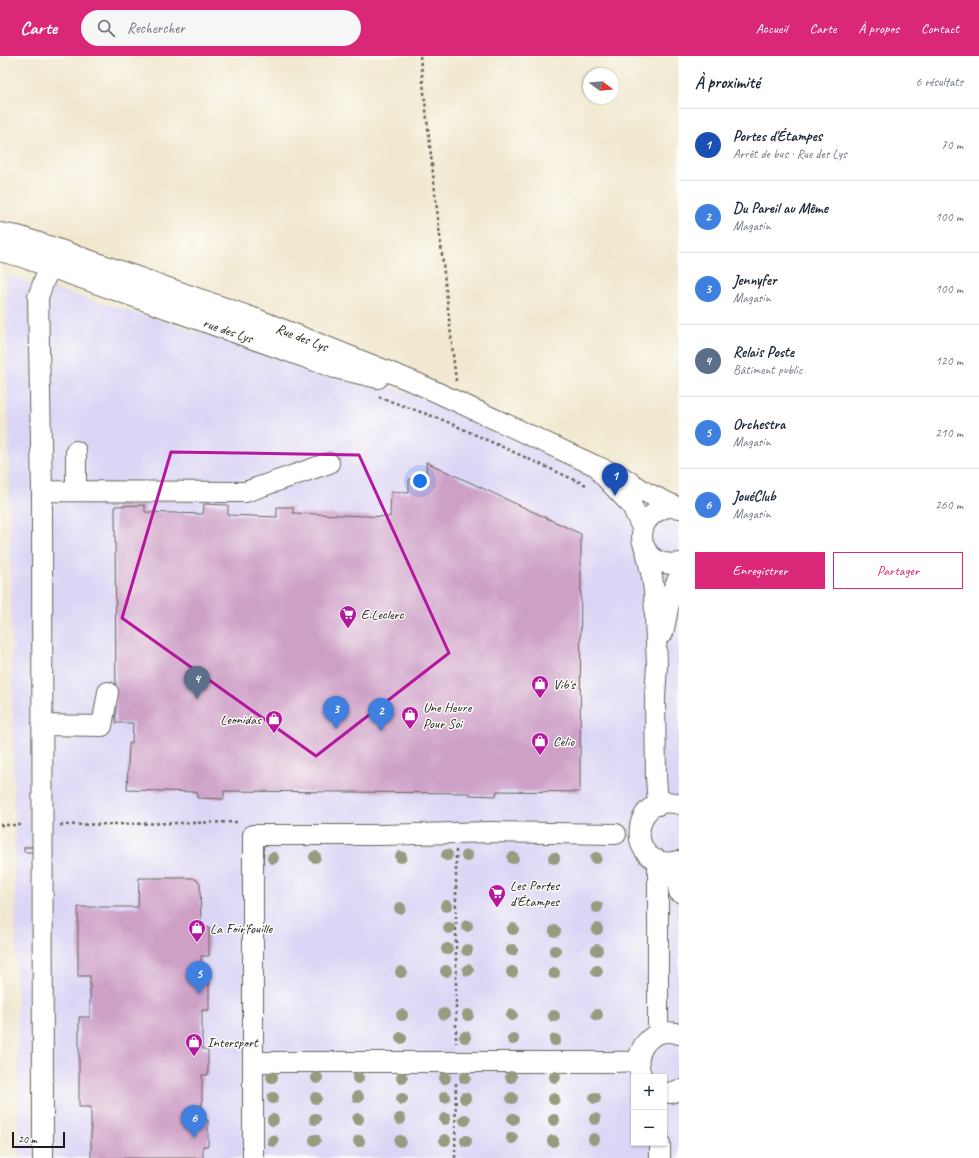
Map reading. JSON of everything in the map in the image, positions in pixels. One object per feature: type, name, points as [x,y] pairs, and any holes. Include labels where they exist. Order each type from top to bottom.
[{"type":"street","name":"Rue des Lys","points":[[0,234],[18,236],[63,251],[266,323],[404,378],[622,477],[644,492],[678,508]]},
{"type":"street","name":"rue des Lys","points":[[0,251],[22,257],[335,368],[378,378],[459,402]]},
{"type":"street","points":[[43,1158],[42,491],[38,297],[46,278],[63,251]]},
{"type":"street","points":[[76,451],[76,491]]},
{"type":"street","points":[[42,491],[245,492],[329,463]]},
{"type":"street","name":"Rue des Lys","points":[[594,465],[632,506],[643,530],[642,540],[646,550],[654,590],[657,665]]},
{"type":"street","points":[[643,530],[646,521],[654,513],[663,508],[678,508]]},
{"type":"street","points":[[646,550],[652,558],[660,563],[672,565],[679,563]]},
{"type":"street","points":[[658,805],[656,777],[655,697],[657,665],[671,594],[679,577]]},
{"type":"street","points":[[42,726],[102,726],[108,692]]},
{"type":"street","points":[[679,804],[670,802],[653,807],[641,822],[639,831],[640,841],[644,850],[651,857],[669,861],[676,873],[679,892]]},
{"type":"street","points":[[253,1158],[253,835],[380,835],[456,833],[616,834]]},
{"type":"street","points":[[669,861],[658,1024],[670,1034]]},
{"type":"street","points":[[253,1062],[612,1062],[640,1069],[640,1051],[645,1043],[652,1037],[670,1034]]},
{"type":"street","points":[[667,1092],[679,1090]]},
{"type":"street","points":[[660,1146],[660,1158]]},
{"type":"path","points":[[420,56],[459,402]]},
{"type":"path","points":[[378,397],[443,420],[590,487]]},
{"type":"path","points":[[0,825],[241,822]]},
{"type":"path","points":[[455,1158],[456,833]]},
{"type":"highlighted area","points":[[171,452],[359,455],[449,653],[316,756],[122,618]]},
{"type":"shaded area","points":[[6,275],[436,401],[568,465],[679,524],[679,1158],[19,1158]]},
{"type":"building","name":"E.Leclerc","points":[[426,462],[581,534],[580,792],[497,791],[496,796],[469,795],[469,793],[224,791],[224,799],[197,798],[197,792],[127,790],[129,743],[132,743],[133,723],[116,723],[115,506],[145,505],[145,512],[203,514],[204,504],[228,505],[228,515],[277,517],[277,507],[293,507],[293,513],[390,517],[391,492],[409,493],[409,479],[427,480]]},
{"type":"building","points":[[24,847],[34,847],[34,852],[24,852]]},
{"type":"building","points":[[139,878],[192,878],[200,883],[201,927],[209,927],[209,956],[201,956],[201,982],[209,982],[209,1010],[202,1010],[202,1049],[208,1049],[208,1075],[202,1075],[202,1120],[208,1120],[208,1146],[203,1146],[203,1158],[91,1158],[91,1107],[79,1107],[79,1017],[90,1017],[90,976],[78,976],[78,907],[138,907]]},
{"type":"place","name":"Portes d'Étampes","points":[[615,496]]},
{"type":"place","name":"E.Leclerc","points":[[348,629]]},
{"type":"place","name":"Relais Poste","points":[[197,699]]},
{"type":"place","name":"Vib's","points":[[540,699]]},
{"type":"place","name":"Jennyfer","points":[[336,729]]},
{"type":"place","name":"Une Heure Pour Soi","points":[[410,730]]},
{"type":"place","name":"Du Pareil au Même","points":[[381,731]]},
{"type":"place","name":"Leonidas","points":[[274,734]]},
{"type":"place","name":"Celio","points":[[540,756]]},
{"type":"place","name":"Les Portes d'Étampes","points":[[497,908]]},
{"type":"place","name":"La Foir'fouille","points":[[197,943]]},
{"type":"place","name":"Orchestra","points":[[199,994]]},
{"type":"place","name":"Intersport","points":[[194,1057]]},
{"type":"place","name":"JouéClub","points":[[194,1138]]}]
